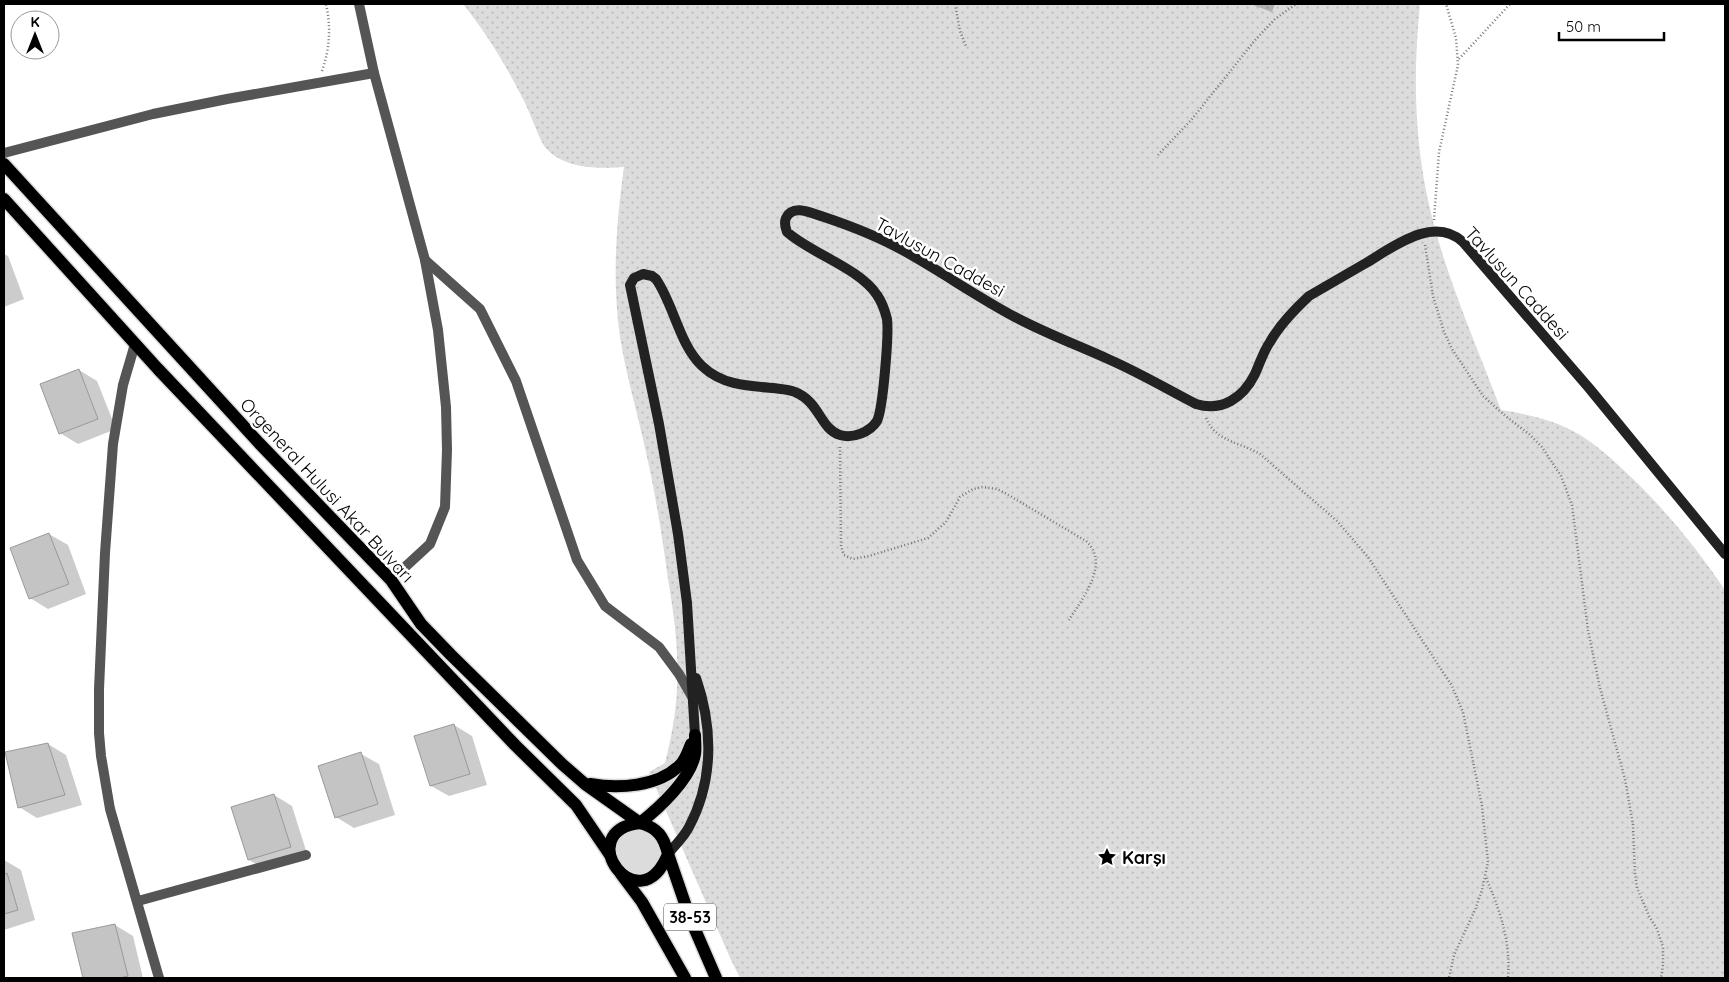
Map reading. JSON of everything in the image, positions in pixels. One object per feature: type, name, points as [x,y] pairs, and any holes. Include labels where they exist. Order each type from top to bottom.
[{"type":"main road","name":"Orgeneral Hulusi Akar Bulvarı","points":[[4,164],[259,443],[391,580],[421,624],[510,714],[586,784],[640,823]]},
{"type":"main road","points":[[4,199],[135,344],[502,731],[576,805],[610,855]]},
{"type":"main road","points":[[640,823],[656,811],[683,779],[695,755],[695,734]]},
{"type":"main road","points":[[586,784],[619,788],[652,781],[680,765],[695,734]]},
{"type":"main road","points":[[621,874],[629,879],[637,880],[654,876],[660,870],[668,854],[663,838],[658,831],[640,823],[630,824],[614,836],[610,845],[610,855],[613,865],[642,902],[685,978]]},
{"type":"main road","name":"38-53","points":[[668,854],[690,918],[716,978]]},
{"type":"street","points":[[359,4],[374,73],[425,260],[434,303],[442,365],[447,450],[446,500],[430,544],[391,580]]},
{"type":"street","points":[[4,152],[153,114],[374,73]]},
{"type":"street","name":"Tavlusun Caddesi","points":[[840,435],[859,435],[871,427],[877,420],[882,402],[888,329],[887,320],[882,303],[866,283],[787,232],[785,227],[786,218],[791,212],[795,211],[805,211],[821,216],[883,240],[922,261],[1020,320],[1109,359],[1203,406]]},
{"type":"street","points":[[1203,406],[1211,407],[1225,404],[1243,390],[1255,374],[1277,330],[1292,312],[1310,296],[1395,244],[1429,233]]},
{"type":"street","name":"Tavlusun Caddesi","points":[[1429,233],[1447,233],[1463,242],[1589,388],[1725,554]]},
{"type":"street","points":[[425,260],[480,309],[516,382],[577,560],[605,606],[659,648],[679,674],[694,700]]},
{"type":"street","points":[[695,734],[687,603],[678,534],[659,424],[630,290],[630,285],[634,278],[643,274],[652,276],[656,280],[695,358],[711,374],[738,385],[785,389],[794,392],[811,402],[825,424],[834,433],[840,435]]},
{"type":"street","points":[[135,344],[119,404],[113,444],[105,553],[99,711],[101,756],[110,809],[159,978]]},
{"type":"street","points":[[668,854],[689,828],[702,794],[709,753],[707,715],[691,663]]},
{"type":"street","points":[[138,901],[306,855]]},
{"type":"path","points":[[315,83],[321,72],[328,49],[330,25],[326,4]]},
{"type":"path","points":[[955,4],[960,31],[966,46]]},
{"type":"path","points":[[1158,155],[1192,119],[1256,39],[1275,19],[1296,4]]},
{"type":"path","points":[[1446,4],[1456,38],[1458,60],[1439,152],[1434,205],[1429,233],[1433,296],[1444,332],[1452,349],[1483,396],[1542,447],[1558,471],[1572,505],[1588,630],[1600,688],[1625,779],[1633,825],[1637,888],[1642,902],[1657,928],[1663,946],[1664,966],[1661,978]]},
{"type":"path","points":[[1458,60],[1510,4]]},
{"type":"path","points":[[1203,406],[1207,420],[1214,432],[1226,440],[1251,448],[1260,454],[1320,504],[1354,538],[1382,575],[1452,686],[1466,724],[1482,806],[1488,852],[1486,877],[1475,910],[1454,955],[1449,978]]},
{"type":"path","points":[[840,435],[841,546],[844,555],[853,559],[863,557],[928,538],[952,515],[960,497],[966,492],[978,488],[997,489],[1086,541],[1094,551],[1097,561],[1095,573],[1069,620]]},
{"type":"path","points":[[1486,877],[1505,935],[1508,978]]},
{"type":"shaded area","points":[[463,4],[1420,4],[1416,56],[1416,107],[1421,158],[1430,209],[1444,260],[1501,410],[1529,415],[1556,423],[1582,436],[1598,447],[1646,492],[1670,519],[1693,546],[1725,590],[1725,978],[740,978],[649,772],[665,763],[676,707],[677,647],[649,464],[620,337],[616,295],[616,252],[624,167],[603,168],[571,164],[561,160],[545,147],[504,63]]},
{"type":"shaded area","points":[[646,829],[662,844],[662,859],[646,874],[635,873],[627,869],[617,856],[618,841],[630,830]]},
{"type":"building","points":[[79,369],[98,419],[59,434],[40,384]]},
{"type":"building","points":[[49,533],[69,584],[29,599],[10,548]]},
{"type":"building","points":[[454,724],[470,774],[430,786],[414,736]]},
{"type":"building","points":[[48,743],[65,795],[18,808],[5,752]]},
{"type":"building","points":[[361,752],[378,804],[335,818],[318,766]]},
{"type":"building","points":[[274,794],[291,847],[248,860],[231,807]]},
{"type":"building","points":[[7,873],[18,910],[4,914],[4,874]]},
{"type":"building","points":[[115,924],[128,976],[120,978],[83,978],[72,933]]},
{"type":"place","name":"Karşı","points":[[1107,857]]}]
